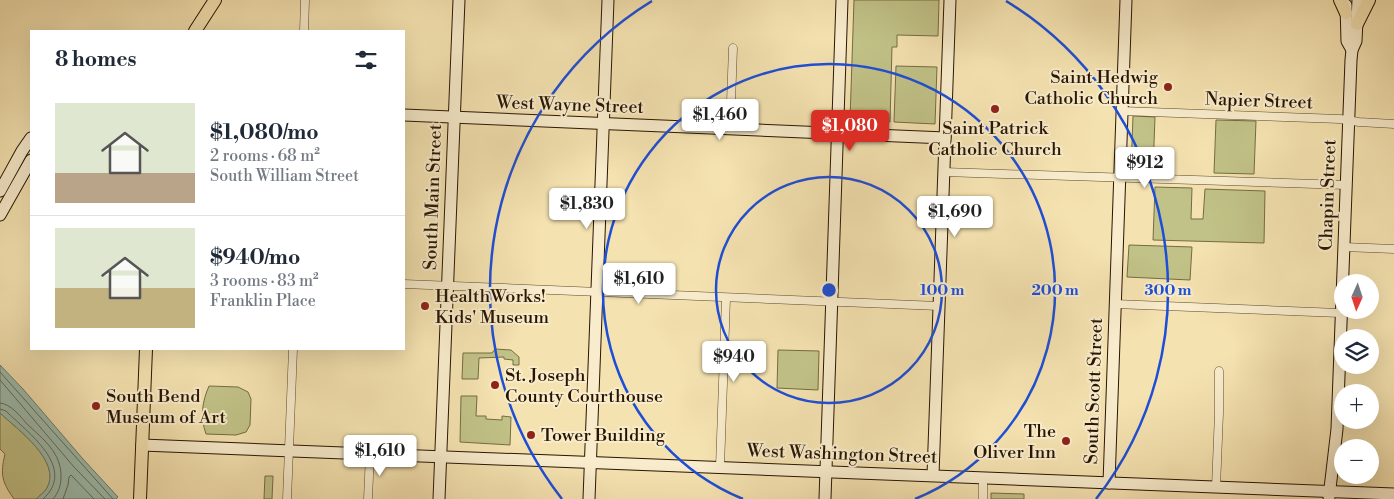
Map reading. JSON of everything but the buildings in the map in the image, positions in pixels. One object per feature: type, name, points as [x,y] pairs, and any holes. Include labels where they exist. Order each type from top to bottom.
[{"type":"main road","points":[[196,30],[214,0]]},
{"type":"main road","points":[[1340,0],[1346,13]]},
{"type":"main road","points":[[1357,24],[1369,0]]},
{"type":"main road","points":[[140,499],[146,350]]},
{"type":"street","points":[[304,30],[305,0]]},
{"type":"street","name":"South Main Street","points":[[439,499],[459,0]]},
{"type":"street","points":[[589,499],[608,0]]},
{"type":"street","points":[[825,499],[842,0]]},
{"type":"street","points":[[933,475],[950,0]]},
{"type":"street","name":"South Scott Street","points":[[1109,483],[1126,0]]},
{"type":"street","name":"Chapin Street","points":[[1346,0],[1347,41],[1352,50]]},
{"type":"street","name":"Chapin Street","points":[[1342,274],[1352,50],[1356,41],[1358,0]]},
{"type":"street","points":[[730,129],[734,48]]},
{"type":"street","name":"Napier Street","points":[[1122,111],[1340,119],[1394,124]]},
{"type":"street","name":"West Wayne Street","points":[[405,115],[945,138]]},
{"type":"street","points":[[0,191],[30,139]]},
{"type":"street","points":[[0,215],[30,162]]},
{"type":"street","points":[[944,172],[1346,185]]},
{"type":"street","points":[[1343,248],[1394,249]]},
{"type":"street","points":[[405,284],[939,306]]},
{"type":"street","points":[[720,467],[726,298]]},
{"type":"street","points":[[1115,304],[1334,313]]},
{"type":"street","name":"Chapin Street","points":[[1329,495],[1337,429],[1340,319]]},
{"type":"street","points":[[287,499],[292,350]]},
{"type":"street","points":[[1216,487],[1219,371]]},
{"type":"street","name":"West Washington Street","points":[[142,445],[933,475],[1216,487],[1329,495],[1394,494]]},
{"type":"street","points":[[368,499],[370,454]]},
{"type":"street","points":[[983,478],[983,499]]},
{"type":"green space","points":[[854,0],[939,0],[938,36],[897,35],[897,47],[892,47],[890,122],[850,120]]},
{"type":"green space","points":[[896,66],[937,67],[935,124],[894,122]]},
{"type":"green space","points":[[1133,116],[1155,117],[1153,171],[1131,170]]},
{"type":"green space","points":[[1216,120],[1256,121],[1254,174],[1214,173]]},
{"type":"green space","points":[[1155,187],[1192,188],[1191,219],[1203,219],[1205,189],[1265,191],[1264,243],[1153,240]]},
{"type":"green space","points":[[1129,245],[1192,247],[1190,280],[1127,277]]},
{"type":"green space","points":[[495,349],[511,350],[519,357],[519,365],[513,365],[513,360],[504,359],[504,357],[479,358],[478,379],[462,379],[463,353],[492,353]]},
{"type":"green space","points":[[778,350],[819,351],[818,390],[777,388]]},
{"type":"green space","points":[[209,386],[238,387],[248,392],[251,399],[250,425],[246,432],[236,435],[206,434],[203,410]]},
{"type":"green space","points":[[461,396],[477,396],[476,416],[486,416],[486,419],[502,420],[502,416],[511,417],[510,445],[460,442]]},
{"type":"green space","points":[[0,413],[36,446],[48,467],[50,478],[47,488],[36,499],[14,499],[7,488],[2,473],[5,454],[0,449]]},
{"type":"green space","points":[[265,476],[273,476],[272,499],[264,499]]},
{"type":"green space","points":[[991,493],[1024,494],[1024,499],[991,499]]},
{"type":"water","points":[[0,365],[118,497],[116,499],[36,499],[47,488],[50,478],[48,467],[36,446],[0,413]]},
{"type":"place","name":"Saint Hedwig Catholic Church","points":[[1168,87]]},
{"type":"place","name":"Saint Patrick Catholic Church","points":[[995,109]]},
{"type":"place","name":"HealthWorks! Kids' Museum","points":[[425,306]]},
{"type":"place","name":"St. Joseph County Courthouse","points":[[495,385]]},
{"type":"place","name":"South Bend Museum of Art","points":[[96,406]]},
{"type":"place","name":"Tower Building","points":[[531,435]]},
{"type":"place","name":"The Oliver Inn","points":[[1066,441]]}]
